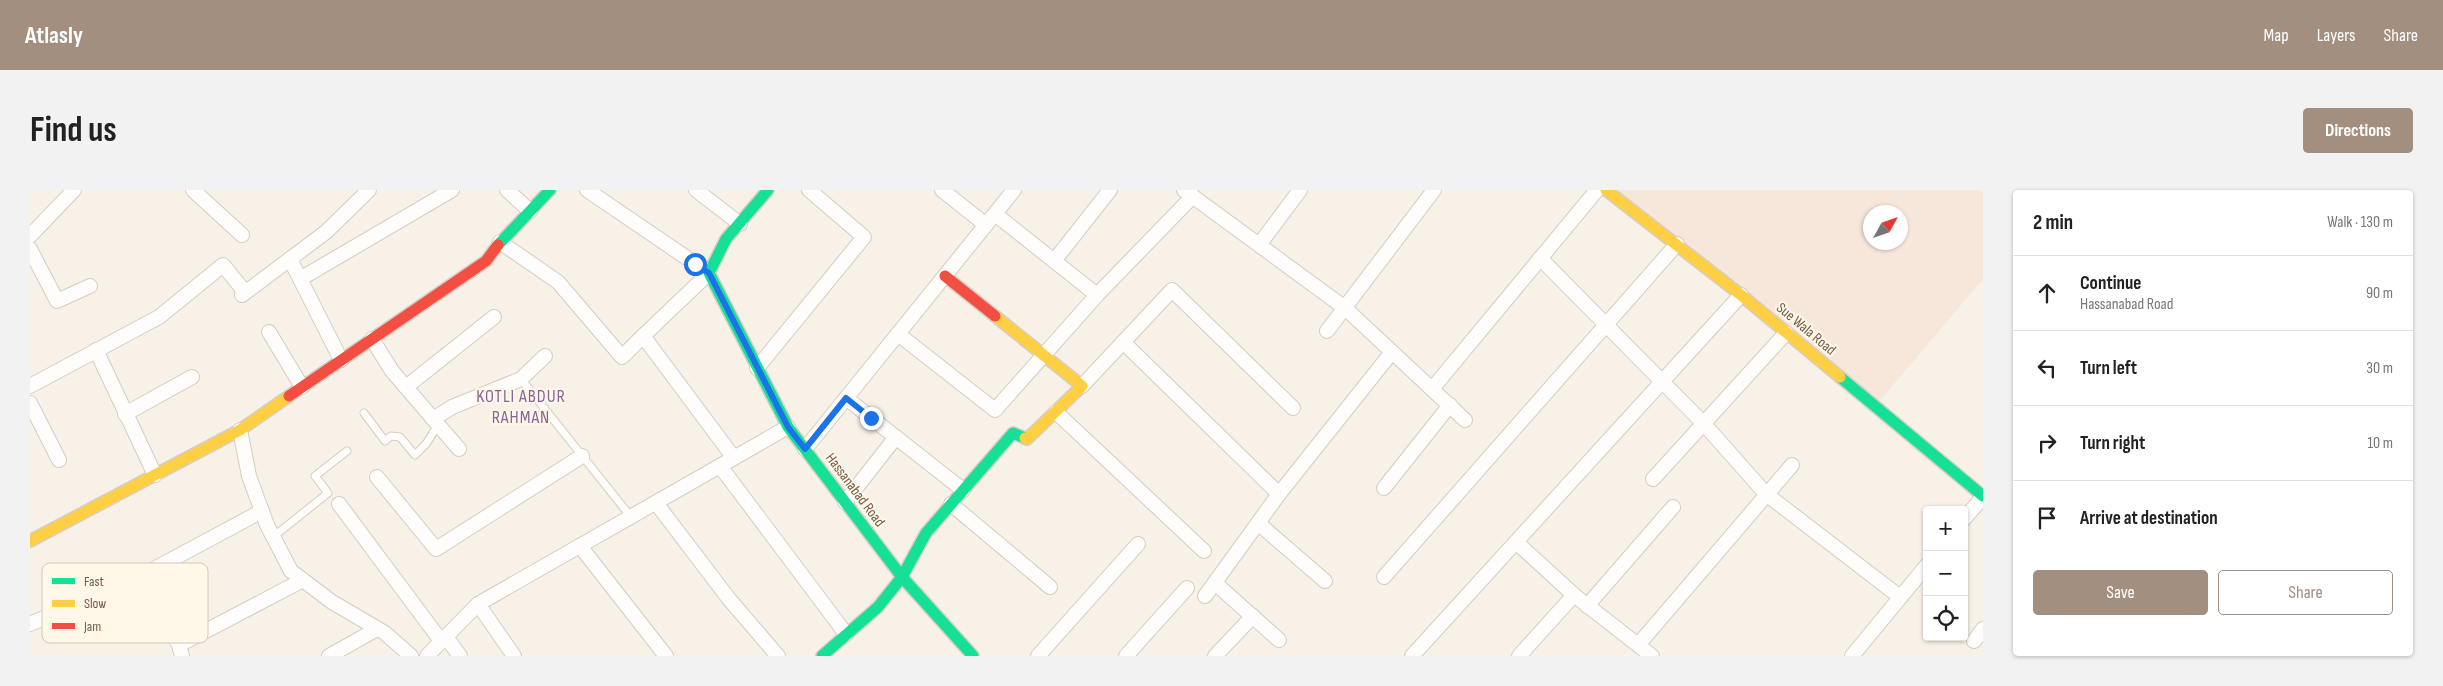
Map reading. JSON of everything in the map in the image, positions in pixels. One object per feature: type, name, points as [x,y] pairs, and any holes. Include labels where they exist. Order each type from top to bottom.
[{"type":"street","points":[[30,236],[74,190]]},
{"type":"street","points":[[194,190],[242,235]]},
{"type":"street","points":[[30,386],[159,317],[223,265],[244,293],[326,232],[369,190]]},
{"type":"street","points":[[300,278],[452,190]]},
{"type":"street","points":[[506,190],[530,211]]},
{"type":"street","points":[[30,542],[240,430],[486,261],[500,242],[550,190]]},
{"type":"street","points":[[587,190],[709,273]]},
{"type":"street","points":[[696,190],[740,224]]},
{"type":"street","points":[[500,242],[558,282],[622,357],[709,273],[712,264],[740,224],[768,190]]},
{"type":"street","points":[[757,368],[864,237],[809,190]]},
{"type":"street","points":[[942,190],[986,225]]},
{"type":"street","points":[[805,449],[1014,190]]},
{"type":"street","points":[[1054,261],[1110,190]]},
{"type":"street","points":[[1259,245],[1300,190]]},
{"type":"street","points":[[1327,330],[1434,190]]},
{"type":"street","points":[[1432,389],[1597,190]]},
{"type":"street","name":"Sue Wala Road","points":[[1606,190],[1741,295],[1983,496]]},
{"type":"street","points":[[898,334],[995,410],[1189,193],[1344,308],[1465,420]]},
{"type":"street","points":[[995,214],[1097,296]]},
{"type":"street","points":[[1384,577],[1677,244]]},
{"type":"street","points":[[30,250],[57,301],[90,286]]},
{"type":"street","points":[[1540,258],[1704,424],[1766,494],[1900,597]]},
{"type":"street","points":[[290,259],[341,360]]},
{"type":"street","name":"Hassanabad Road","points":[[709,273],[788,427],[902,577],[973,656]]},
{"type":"street","points":[[945,276],[1082,386]]},
{"type":"street","points":[[829,654],[846,634],[878,607],[902,577],[926,533],[1013,433],[1026,439],[1082,386],[1172,290],[1293,408]]},
{"type":"street","points":[[1412,656],[1741,295]]},
{"type":"street","points":[[406,387],[494,317]]},
{"type":"street","points":[[270,332],[302,387]]},
{"type":"street","points":[[1653,479],[1786,333]]},
{"type":"street","points":[[643,336],[734,458]]},
{"type":"street","points":[[372,339],[392,371],[458,449]]},
{"type":"street","points":[[1123,342],[1279,494]]},
{"type":"street","points":[[96,350],[155,475]]},
{"type":"street","points":[[1205,596],[1279,494],[1392,352]]},
{"type":"street","points":[[436,422],[452,407],[521,379],[545,356]]},
{"type":"street","points":[[125,414],[192,377]]},
{"type":"street","points":[[846,398],[963,490]]},
{"type":"street","points":[[30,403],[59,460]]},
{"type":"street","points":[[1384,488],[1450,405]]},
{"type":"street","points":[[1056,412],[1204,551]]},
{"type":"street","points":[[427,656],[478,604],[788,427]]},
{"type":"street","points":[[240,430],[249,476],[262,511],[291,572],[332,602],[377,629],[411,656]]},
{"type":"street","points":[[845,502],[896,437]]},
{"type":"street","points":[[377,477],[436,549],[582,456]]},
{"type":"street","points":[[1638,645],[1792,465]]},
{"type":"street","points":[[720,466],[846,634]]},
{"type":"street","points":[[1968,514],[1983,496]]},
{"type":"street","points":[[656,502],[729,599],[778,656]]},
{"type":"street","points":[[339,504],[443,639],[460,656]]},
{"type":"street","points":[[952,504],[1050,587]]},
{"type":"street","points":[[1587,606],[1673,507]]},
{"type":"street","points":[[165,563],[262,511]]},
{"type":"street","points":[[1258,523],[1325,581]]},
{"type":"street","points":[[1516,542],[1587,606],[1652,656]]},
{"type":"street","points":[[1038,656],[1138,544]]},
{"type":"street","points":[[580,546],[666,656]]},
{"type":"street","points":[[1852,656],[1923,570]]},
{"type":"street","points":[[208,635],[303,580]]},
{"type":"street","points":[[1215,583],[1279,640]]},
{"type":"street","points":[[1126,656],[1187,588]]},
{"type":"street","points":[[1519,656],[1574,595]]},
{"type":"street","points":[[478,604],[514,656]]},
{"type":"street","points":[[1215,656],[1253,616]]},
{"type":"street","points":[[30,624],[42,619]]},
{"type":"street","points":[[329,656],[377,629]]},
{"type":"street","points":[[1974,641],[1983,629]]},
{"type":"street","points":[[181,651],[195,643]]},
{"type":"lane","points":[[521,379],[631,517]]},
{"type":"lane","points":[[364,413],[385,441],[391,436],[400,437],[415,455],[426,444],[436,422]]},
{"type":"lane","points":[[273,536],[328,493],[315,476],[347,451]]},
{"type":"shaded area","points":[[1602,190],[1983,190],[1983,279],[1876,405]]},
{"type":"traffic: fast","points":[[498,245],[550,190]]},
{"type":"traffic: fast","points":[[768,190],[726,239],[709,273],[788,427],[902,577],[973,656]]},
{"type":"traffic: fast","points":[[1840,377],[1983,496]]},
{"type":"traffic: fast","points":[[822,656],[878,607],[902,577],[926,533],[1013,433],[1025,438]]},
{"type":"traffic: slow","points":[[1606,190],[1741,295],[1840,377]]},
{"type":"traffic: slow","points":[[995,316],[1082,386],[1027,439],[1025,438]]},
{"type":"traffic: slow","points":[[30,541],[240,430],[289,396]]},
{"type":"traffic: jam","points":[[289,396],[486,261],[498,245]]},
{"type":"traffic: jam","points":[[945,276],[995,316]]},
{"type":"district","name":"KOTLI ABDUR RAHMAN","points":[[521,406]]},
{"type":"route","points":[[695,264],[709,273],[788,427],[805,449],[846,398],[871,418]]}]
